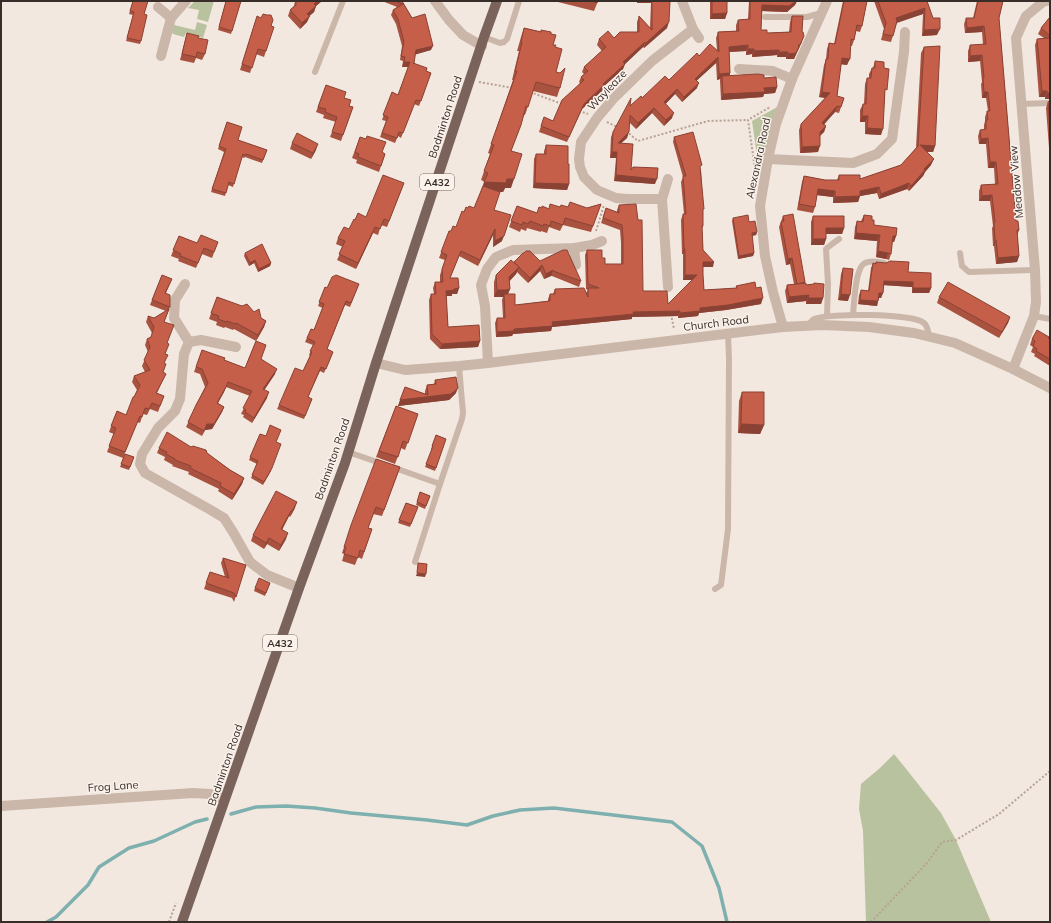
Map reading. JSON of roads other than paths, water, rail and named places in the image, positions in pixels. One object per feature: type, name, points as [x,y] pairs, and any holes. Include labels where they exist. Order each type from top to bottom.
[{"type":"main road","name":"Badminton Road","points":[[182,922],[348,452],[376,363],[497,1]]},
{"type":"street","points":[[161,56],[170,18],[186,1]]},
{"type":"street","points":[[435,1],[463,36],[483,41]]},
{"type":"street","points":[[682,1],[692,29],[699,38]]},
{"type":"street","name":"Alexandra Road","points":[[783,327],[765,256],[760,206],[776,124],[792,79],[827,1]]},
{"type":"street","name":"Meadow View","points":[[1013,369],[1034,316],[1036,302],[1035,270],[1016,38],[1026,16],[1046,1]]},
{"type":"street","points":[[158,7],[170,18]]},
{"type":"street","name":"Wayleaze","points":[[662,198],[616,198],[598,190],[584,177],[580,167],[579,159],[581,142],[596,118],[613,99],[652,61],[692,29]]},
{"type":"street","points":[[768,159],[853,163],[876,154],[892,139],[904,52],[905,32]]},
{"type":"street","points":[[739,69],[773,71],[792,79]]},
{"type":"street","points":[[668,179],[662,198],[668,287]]},
{"type":"street","points":[[488,363],[485,306],[481,285],[487,269],[496,257],[513,250],[574,248],[602,240]]},
{"type":"street","points":[[574,248],[576,265]]},
{"type":"street","points":[[184,284],[175,300],[174,318],[189,342]]},
{"type":"street","name":"Church Road","points":[[376,363],[405,370],[458,366],[783,327],[822,325],[869,327],[914,333],[955,343],[1013,369],[1050,388]]},
{"type":"street","points":[[189,342],[201,340],[236,347]]},
{"type":"street","points":[[189,342],[184,354],[180,399],[175,411],[158,428],[142,454],[140,464],[145,473],[224,518],[250,562],[267,575],[299,588]]},
{"type":"street","name":"Frog Lane","points":[[1,806],[193,793],[210,794],[225,799]]},
{"type":"lane","points":[[315,72],[343,1]]},
{"type":"lane","points":[[483,41],[504,42],[519,1]]},
{"type":"lane","points":[[765,17],[807,17],[822,14]]},
{"type":"lane","points":[[1021,104],[1050,103]]},
{"type":"lane","points":[[827,316],[828,284],[826,249],[839,239]]},
{"type":"lane","points":[[960,254],[962,266],[969,272],[1035,270]]},
{"type":"lane","points":[[853,315],[856,283],[861,266],[863,263],[885,263]]},
{"type":"lane","points":[[808,326],[810,322],[815,319],[827,316],[853,315],[902,317],[923,322],[927,326],[929,337]]},
{"type":"lane","points":[[1034,316],[1050,319]]},
{"type":"lane","points":[[715,589],[721,584],[728,529],[730,359],[728,334]]},
{"type":"lane","points":[[415,562],[462,419],[463,413],[458,366]]},
{"type":"lane","points":[[348,452],[440,484]]},
{"type":"waterway","points":[[231,814],[256,807],[286,806],[467,825],[493,816],[520,810],[554,808],[672,822],[702,846],[719,888],[727,922]]},
{"type":"waterway","points":[[47,922],[56,917],[88,885],[99,867],[129,848],[154,841],[195,822],[207,819]]}]
